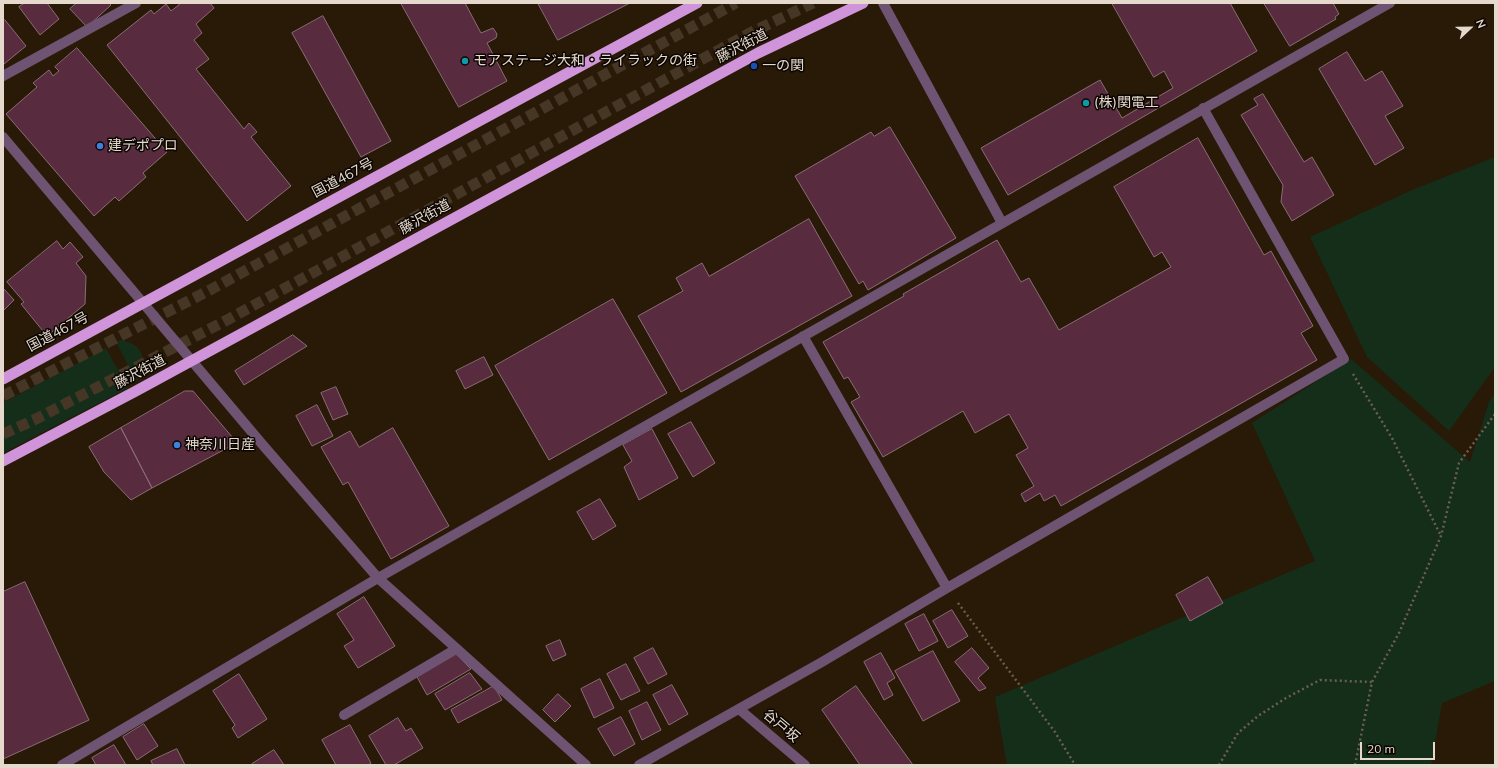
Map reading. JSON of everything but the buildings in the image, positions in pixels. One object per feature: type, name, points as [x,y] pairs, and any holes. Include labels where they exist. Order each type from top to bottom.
[{"type":"highway","name":"国道467号","points":[[3,379],[697,3]]},
{"type":"highway","name":"藤沢街道","points":[[3,461],[758,53],[863,3]]},
{"type":"street","points":[[3,76],[136,3]]},
{"type":"street","points":[[883,3],[1002,223]]},
{"type":"street","points":[[62,765],[378,578],[1390,3]]},
{"type":"street","points":[[639,765],[822,662],[947,588],[1344,360],[1203,108]]},
{"type":"street","points":[[3,137],[262,444],[378,578],[586,765]]},
{"type":"street","points":[[804,336],[947,588]]},
{"type":"street","points":[[344,715],[456,648]]},
{"type":"street","name":"谷戸坂","points":[[739,709],[805,765]]},
{"type":"path","points":[[1344,360],[1392,438],[1441,536]]},
{"type":"path","points":[[1355,765],[1372,682],[1399,633],[1441,536],[1459,463],[1495,414]]},
{"type":"path","points":[[947,588],[1055,732],[1075,765]]},
{"type":"path","points":[[1219,765],[1238,733],[1258,716],[1286,698],[1320,680],[1372,682]]},
{"type":"green space","points":[[1495,157],[1495,367],[1449,431],[1367,357],[1310,237],[1412,190]]},
{"type":"green space","points":[[121,340],[129,342],[135,346],[140,350],[142,355],[142,367],[136,381],[116,342]]},
{"type":"green space","points":[[106,348],[128,388],[3,453],[3,403]]},
{"type":"green space","points":[[1351,359],[1470,462],[1489,402],[1495,393],[1495,681],[1442,703],[1431,765],[1007,765],[995,697],[1315,561],[1252,423]]},
{"type":"tunnel","points":[[3,396],[210,290],[736,3]]},
{"type":"tunnel","points":[[3,434],[34,420],[227,320],[750,33],[813,3]]},
{"type":"place","name":"モアステージ大和・ライラックの街","points":[[465,61]]},
{"type":"place","name":"一の関","points":[[754,66]]},
{"type":"place","name":"(株)関電工","points":[[1086,103]]},
{"type":"place","name":"建デポプロ","points":[[100,146]]},
{"type":"place","name":"神奈川日産","points":[[177,445]]}]
